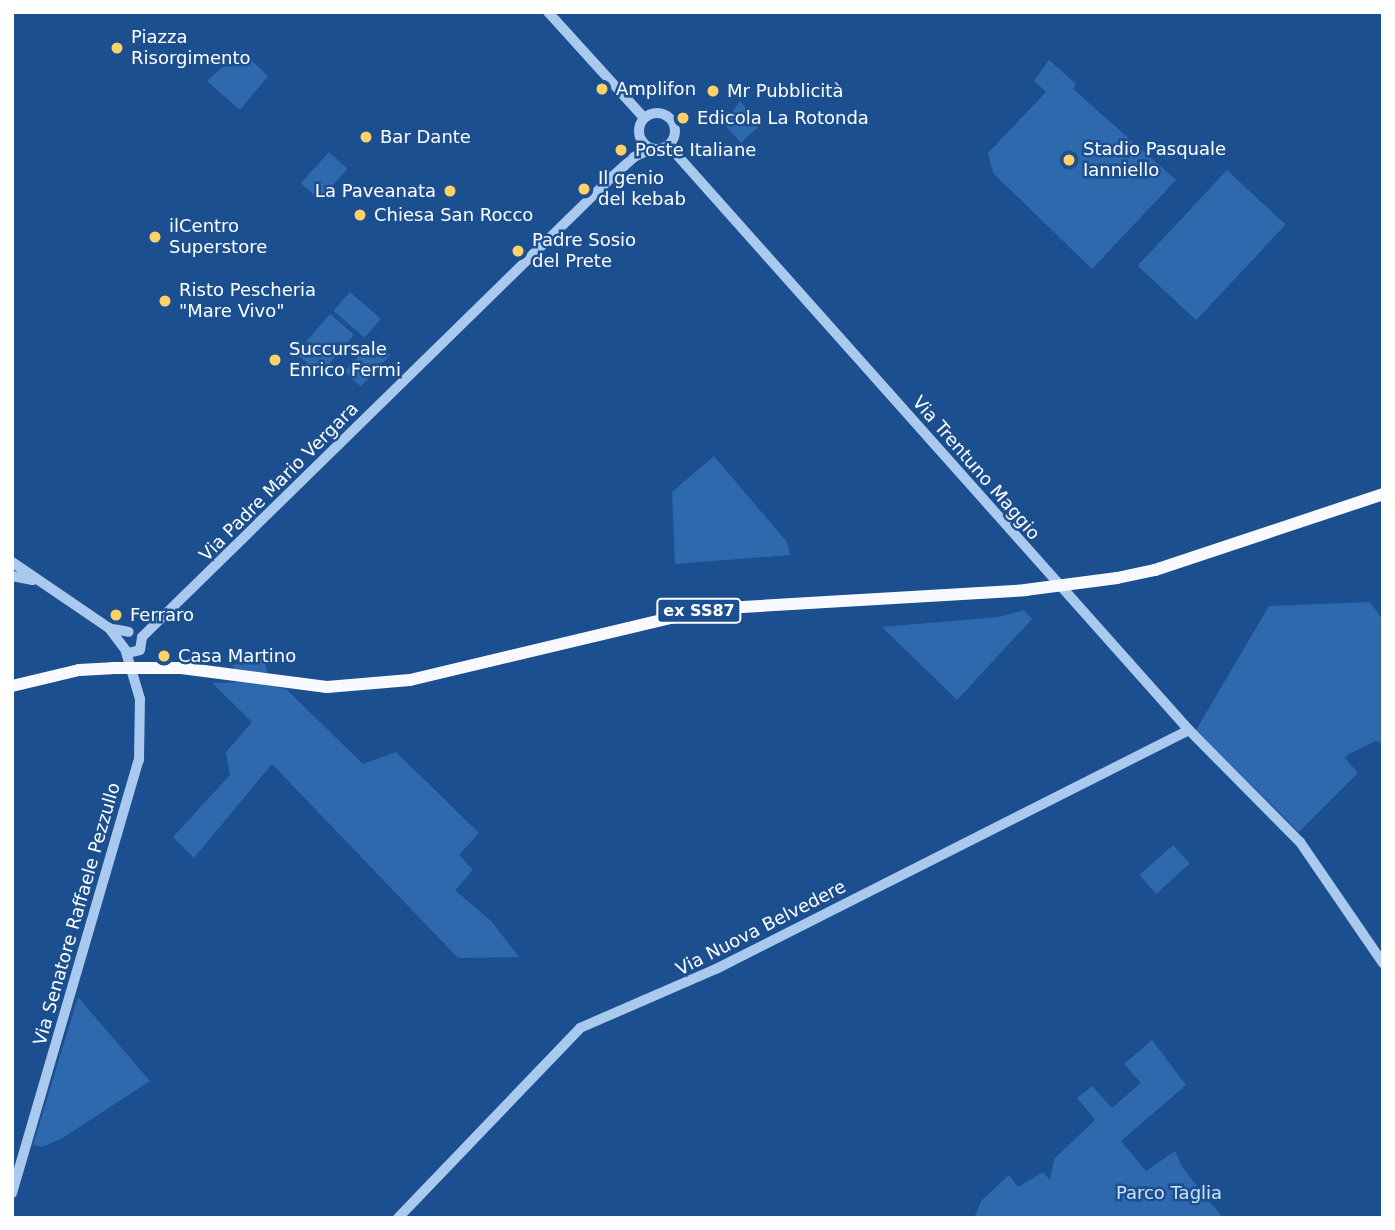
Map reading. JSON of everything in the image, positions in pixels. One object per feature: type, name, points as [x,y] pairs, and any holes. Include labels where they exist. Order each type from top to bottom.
[{"type":"highway","name":"ex SS87","points":[[12,686],[79,670],[112,668],[181,668],[327,687],[410,680],[709,609],[1025,590],[1117,578],[1155,570],[1383,494]]},
{"type":"street","points":[[548,12],[644,118]]},
{"type":"street","points":[[658,113],[671,119],[675,131],[669,146],[651,149],[639,135],[644,118],[658,113]]},
{"type":"street","name":"Via Trentuno Maggio","points":[[669,146],[1189,730],[1300,842],[1383,963]]},
{"type":"street","name":"Via Padre Mario Vergara","points":[[142,637],[190,593],[613,176],[634,157],[651,149]]},
{"type":"street","points":[[12,562],[109,628],[124,649]]},
{"type":"street","points":[[12,576],[43,583]]},
{"type":"street","points":[[109,628],[142,637]]},
{"type":"street","points":[[124,649],[129,632]]},
{"type":"street","name":"Via Senatore Raffaele Pezzullo","points":[[135,671],[142,637]]},
{"type":"street","points":[[124,649],[141,650]]},
{"type":"street","name":"Via Senatore Raffaele Pezzullo","points":[[12,1193],[139,760],[142,719],[135,671],[124,649]]},
{"type":"street","name":"Via Nuova Belvedere","points":[[398,1218],[580,1028],[716,969],[1189,730]]},
{"type":"green space","points":[[241,50],[268,76],[240,110],[207,81]]},
{"type":"green space","name":"Stadio Pasquale Ianniello","points":[[1049,60],[1076,84],[1073,89],[1176,180],[1092,269],[993,173],[988,153],[1046,92],[1034,81]]},
{"type":"green space","points":[[740,101],[760,125],[741,143],[724,124]]},
{"type":"green space","points":[[329,152],[348,169],[319,200],[301,183]]},
{"type":"green space","points":[[1227,170],[1286,225],[1196,320],[1138,266]]},
{"type":"green space","points":[[350,292],[381,319],[365,338],[334,311]]},
{"type":"green space","points":[[330,314],[354,335],[320,374],[296,353]]},
{"type":"green space","points":[[374,340],[390,355],[361,386],[345,371]]},
{"type":"green space","points":[[714,456],[787,542],[790,555],[675,564],[672,492]]},
{"type":"green space","points":[[1370,602],[1383,620],[1383,743],[1376,741],[1345,758],[1358,773],[1299,832],[1196,730],[1269,606]]},
{"type":"green space","points":[[1024,610],[1032,619],[957,700],[882,627],[998,617]]},
{"type":"green space","points":[[264,658],[268,677],[237,683],[233,665]]},
{"type":"green space","points":[[252,682],[286,689],[363,764],[396,752],[479,833],[459,855],[473,870],[455,890],[491,921],[519,957],[458,958],[272,764],[194,858],[173,837],[230,775],[226,752],[252,722],[212,683]]},
{"type":"green space","points":[[1173,845],[1190,864],[1156,894],[1140,875]]},
{"type":"green space","points":[[78,997],[150,1081],[61,1139],[42,1147],[33,1145]]},
{"type":"green space","name":"Parco Taglia","points":[[1152,1040],[1186,1085],[1121,1141],[1146,1171],[1175,1151],[1182,1167],[1223,1218],[974,1218],[982,1200],[1009,1175],[1018,1187],[1043,1172],[1050,1180],[1054,1159],[1095,1120],[1077,1098],[1092,1086],[1112,1108],[1141,1083],[1124,1064]]},
{"type":"place","name":"Piazza Risorgimento","points":[[117,48]]},
{"type":"place","name":"Amplifon","points":[[602,89]]},
{"type":"place","name":"Mr Pubblicità","points":[[713,91]]},
{"type":"place","name":"Edicola La Rotonda","points":[[683,118]]},
{"type":"place","name":"Bar Dante","points":[[366,137]]},
{"type":"place","name":"Poste Italiane","points":[[621,150]]},
{"type":"place","name":"Stadio Pasquale Ianniello","points":[[1069,160]]},
{"type":"place","name":"Il genio del kebab","points":[[584,189]]},
{"type":"place","name":"La Paveanata","points":[[450,191]]},
{"type":"place","name":"Chiesa San Rocco","points":[[360,215]]},
{"type":"place","name":"ilCentro Superstore","points":[[155,237]]},
{"type":"place","name":"Padre Sosio del Prete","points":[[518,251]]},
{"type":"place","name":"Risto Pescheria \"Mare Vivo\"","points":[[165,301]]},
{"type":"place","name":"Succursale Enrico Fermi","points":[[275,360]]},
{"type":"place","name":"Ferraro","points":[[116,615]]},
{"type":"place","name":"Casa Martino","points":[[164,656]]}]
